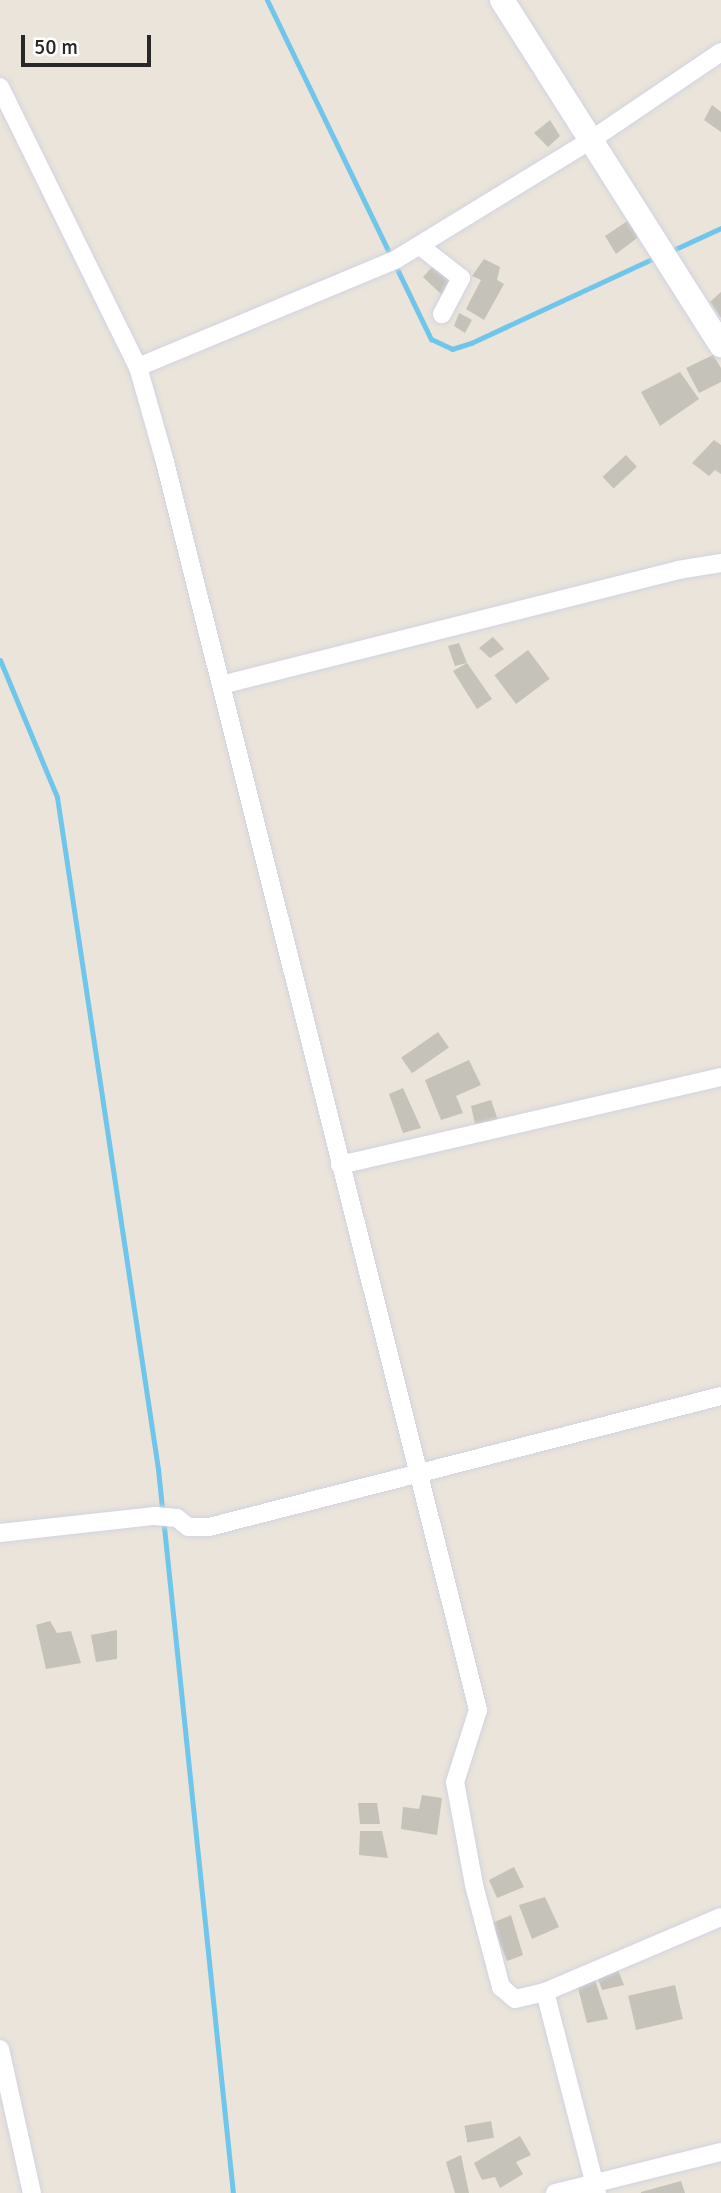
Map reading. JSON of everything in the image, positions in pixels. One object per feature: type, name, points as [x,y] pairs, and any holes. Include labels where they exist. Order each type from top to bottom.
[{"type":"street","points":[[502,0],[721,345]]},
{"type":"street","points":[[138,367],[395,260],[591,140],[721,52]]},
{"type":"street","points":[[0,87],[138,367],[221,685],[416,1474],[478,1710],[455,1782],[474,1885],[501,1987],[514,1999],[545,1992],[721,1917]]},
{"type":"street","points":[[420,246],[461,278],[442,314]]},
{"type":"street","points":[[221,685],[678,570],[721,563]]},
{"type":"street","points":[[340,1165],[721,1077]]},
{"type":"street","points":[[0,1533],[155,1516],[177,1518],[188,1527],[209,1527],[721,1396]]},
{"type":"street","points":[[545,1992],[596,2189]]},
{"type":"street","points":[[0,2049],[32,2193]]},
{"type":"street","points":[[555,2193],[596,2189],[721,2152]]},
{"type":"building","points":[[712,105],[721,112],[721,132],[704,120]]},
{"type":"building","points":[[550,120],[560,136],[548,147],[534,133]]},
{"type":"building","points":[[629,220],[641,235],[616,254],[605,236]]},
{"type":"building","points":[[484,259],[500,267],[497,280],[504,284],[484,320],[466,309],[481,280],[472,276]]},
{"type":"building","points":[[433,266],[452,281],[442,295],[423,277]]},
{"type":"building","points":[[721,292],[721,318],[710,302]]},
{"type":"building","points":[[459,313],[472,320],[465,333],[454,326]]},
{"type":"building","points":[[713,355],[721,368],[721,382],[699,393],[686,368]]},
{"type":"building","points":[[680,372],[699,399],[660,426],[641,392]]},
{"type":"building","points":[[714,440],[721,445],[721,474],[715,470],[709,476],[692,463]]},
{"type":"building","points":[[626,455],[637,467],[614,489],[603,477]]},
{"type":"building","points":[[493,637],[504,649],[490,658],[479,648]]},
{"type":"building","points":[[459,643],[467,663],[455,666],[448,646]]},
{"type":"building","points":[[528,650],[550,679],[516,704],[494,675]]},
{"type":"building","points":[[467,663],[492,699],[477,709],[453,671]]},
{"type":"building","points":[[438,1032],[449,1048],[412,1073],[401,1058]]},
{"type":"building","points":[[469,1060],[481,1085],[456,1096],[463,1113],[441,1120],[425,1080]]},
{"type":"building","points":[[403,1088],[421,1128],[403,1133],[389,1094]]},
{"type":"building","points":[[491,1100],[498,1120],[475,1124],[471,1106]]},
{"type":"building","points":[[50,1621],[57,1633],[71,1631],[81,1663],[46,1669],[36,1625]]},
{"type":"building","points":[[117,1630],[117,1659],[96,1662],[91,1635]]},
{"type":"building","points":[[422,1795],[442,1798],[437,1835],[401,1829],[403,1807],[419,1809]]},
{"type":"building","points":[[358,1803],[377,1803],[380,1824],[360,1824]]},
{"type":"building","points":[[360,1831],[382,1831],[388,1858],[359,1855]]},
{"type":"building","points":[[514,1867],[524,1887],[497,1898],[489,1880]]},
{"type":"building","points":[[545,1897],[559,1927],[532,1939],[519,1905]]},
{"type":"building","points":[[511,1915],[523,1955],[507,1961],[492,1923]]},
{"type":"building","points":[[618,1970],[624,1985],[602,1990],[597,1975]]},
{"type":"building","points":[[595,1980],[608,2019],[587,2023],[577,1984]]},
{"type":"building","points":[[675,1985],[683,2019],[636,2030],[628,1996]]},
{"type":"building","points":[[491,2121],[494,2138],[467,2142],[464,2126]]},
{"type":"building","points":[[520,2136],[531,2155],[516,2162],[523,2174],[500,2188],[495,2177],[482,2180],[474,2163]]},
{"type":"building","points":[[461,2155],[469,2193],[455,2193],[446,2162]]},
{"type":"building","points":[[681,2181],[685,2193],[641,2193],[641,2192]]},
{"type":"waterway","points":[[267,0],[431,339],[452,349],[471,343],[658,256]]},
{"type":"waterway","points":[[671,251],[721,228]]},
{"type":"waterway","points":[[0,660],[57,797],[158,1469],[233,2193]]}]
